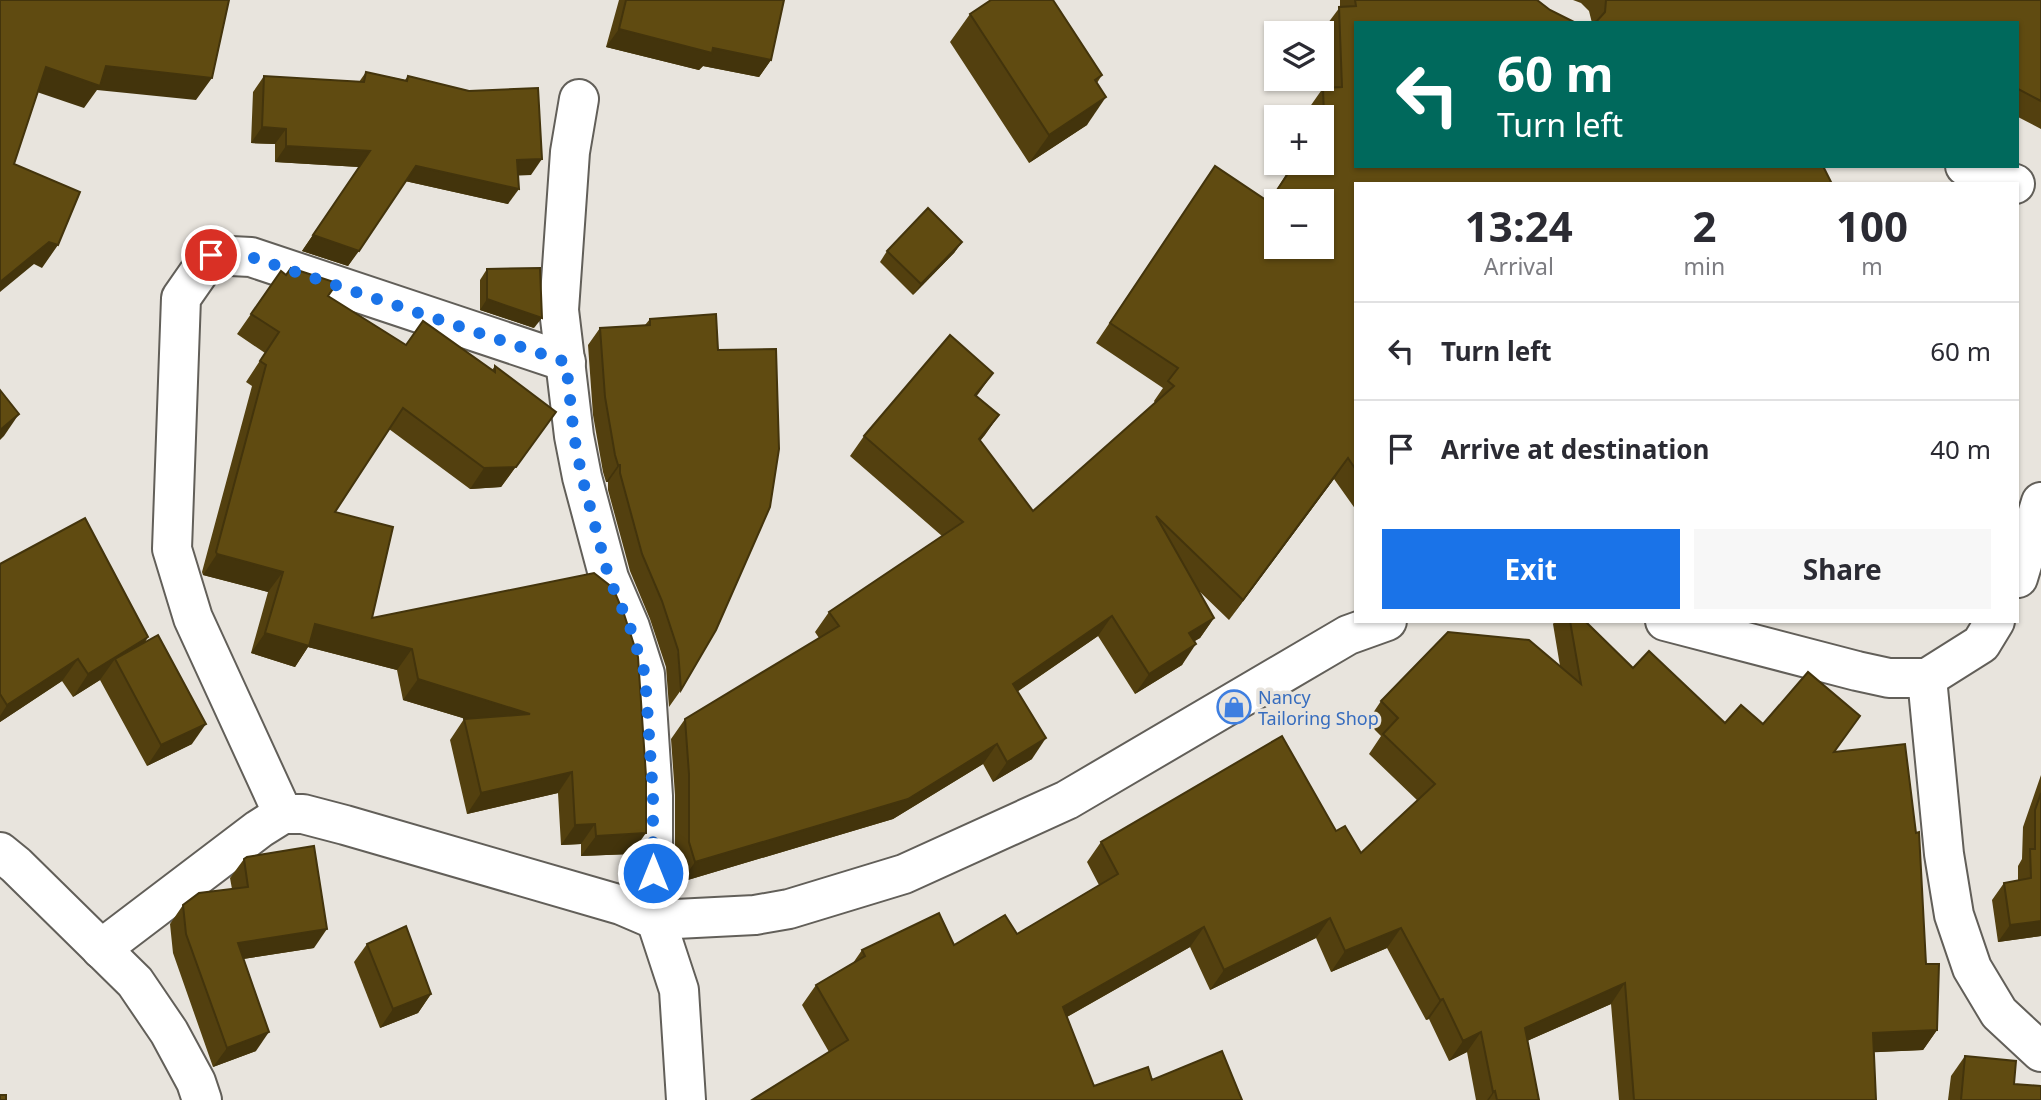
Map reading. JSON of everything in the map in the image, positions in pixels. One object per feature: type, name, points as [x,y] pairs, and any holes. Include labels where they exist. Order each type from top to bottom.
[{"type":"street","points":[[579,99],[570,152],[559,310],[574,436],[582,477],[609,578],[630,627],[645,674],[653,796],[653,894],[656,920],[679,990],[686,1100]]},
{"type":"street","points":[[1971,168],[2010,182]]},
{"type":"street","points":[[2019,185],[2041,193]]},
{"type":"street","points":[[283,814],[193,618],[173,549],[181,298],[211,255],[251,257],[566,362]]},
{"type":"street","points":[[2019,575],[2041,502]]},
{"type":"street","points":[[101,949],[259,829],[283,814],[303,814],[345,825],[621,905],[656,920],[755,915],[789,909],[904,874],[1067,800],[1348,635],[1381,623]]},
{"type":"street","points":[[1673,623],[1857,671],[1889,677],[1927,678],[1981,644],[1994,623]]},
{"type":"street","points":[[1927,678],[1944,854],[1954,915],[1972,968],[1999,1013],[2041,1052]]},
{"type":"street","points":[[0,852],[135,982],[169,1032],[196,1082],[202,1100]]},
{"type":"building","points":[[0,0],[229,0],[212,78],[106,66],[100,86],[46,67],[14,164],[80,192],[58,245],[49,242],[0,282]]},
{"type":"building","points":[[626,0],[784,0],[771,60],[713,48],[712,53],[619,29]]},
{"type":"building","points":[[991,0],[1053,0],[1102,75],[1095,80],[1106,97],[1049,135],[970,14]]},
{"type":"building","points":[[1355,0],[1537,0],[1572,21],[1354,21],[1354,168],[1824,168],[1831,182],[1354,182],[1354,467],[1348,458],[1243,600],[1156,516],[1214,618],[1189,633],[1196,644],[1149,674],[1112,616],[1013,684],[1046,738],[1007,762],[997,744],[908,799],[695,862],[689,842],[689,774],[685,719],[839,626],[829,612],[963,522],[864,436],[950,335],[993,373],[975,395],[999,415],[979,439],[1033,511],[1174,386],[1168,381],[1178,368],[1110,323],[1215,166],[1264,199],[1264,259],[1334,259],[1334,189],[1278,189],[1287,175],[1334,175],[1334,105],[1324,105],[1323,91],[1334,91],[1334,87],[1342,87],[1339,7],[1356,6]]},
{"type":"building","points":[[1606,0],[2041,0],[2041,101],[2019,90],[2019,21],[1597,21],[1605,12]]},
{"type":"building","points":[[366,72],[407,81],[408,76],[469,91],[538,88],[542,159],[517,160],[519,189],[416,166],[359,251],[313,235],[370,151],[286,146],[286,129],[262,127],[264,76],[364,82]]},
{"type":"building","points":[[928,208],[962,242],[921,284],[887,251]]},
{"type":"building","points":[[291,268],[337,283],[328,296],[406,345],[423,321],[495,372],[495,366],[556,412],[516,467],[484,468],[403,408],[335,512],[393,527],[372,618],[594,573],[613,588],[638,657],[646,776],[646,833],[596,836],[595,824],[575,825],[572,772],[481,793],[464,719],[530,714],[418,679],[412,649],[315,624],[309,646],[265,633],[283,572],[216,552],[266,365],[260,361],[279,332],[251,314],[281,271],[286,275]]},
{"type":"building","points":[[540,268],[542,318],[487,299],[487,269]]},
{"type":"building","points":[[716,314],[718,350],[776,349],[779,449],[770,507],[716,630],[681,690],[678,650],[662,601],[642,554],[620,465],[615,455],[605,397],[600,328],[650,325],[650,319]]},
{"type":"building","points":[[0,390],[19,414],[0,430]]},
{"type":"building","points":[[85,518],[148,637],[88,674],[78,659],[7,705],[0,694],[0,564]]},
{"type":"building","points":[[1570,623],[1587,623],[1633,668],[1649,651],[1725,723],[1741,705],[1763,724],[1808,672],[1860,716],[1834,752],[1905,744],[1916,833],[1919,832],[1926,964],[1939,964],[1937,1030],[1873,1033],[1876,1100],[1634,1100],[1625,983],[1525,1028],[1539,1100],[1497,1100],[1481,1032],[1463,1041],[1443,999],[1440,1000],[1401,928],[1345,951],[1330,918],[1224,970],[1204,927],[1063,1007],[1094,1086],[1148,1067],[1152,1080],[1222,1051],[1242,1100],[752,1100],[848,1040],[816,985],[865,956],[862,950],[939,913],[954,945],[1005,915],[1017,934],[1118,874],[1101,842],[1282,736],[1336,831],[1345,826],[1361,853],[1435,784],[1383,734],[1398,718],[1381,701],[1448,632],[1529,640],[1581,684]]},
{"type":"building","points":[[158,635],[206,724],[161,745],[115,659]]},
{"type":"building","points":[[2041,793],[2041,921],[2010,925],[2004,883],[2031,878],[2030,849],[2035,849],[2035,810]]},
{"type":"building","points":[[314,846],[327,929],[238,943],[269,1032],[227,1048],[186,934],[183,905],[199,893],[248,887],[244,859],[247,857]]},
{"type":"building","points":[[406,926],[431,994],[393,1009],[367,944]]},
{"type":"building","points":[[1965,1056],[2016,1061],[2014,1084],[2041,1086],[2041,1100],[1961,1100]]},
{"type":"place","name":"Nancy Tailoring Shop","points":[[1234,707]]},
{"type":"route","points":[[211,255],[251,257],[566,362],[574,436],[582,477],[609,578],[630,627],[645,674],[653,796],[653,873]]}]
